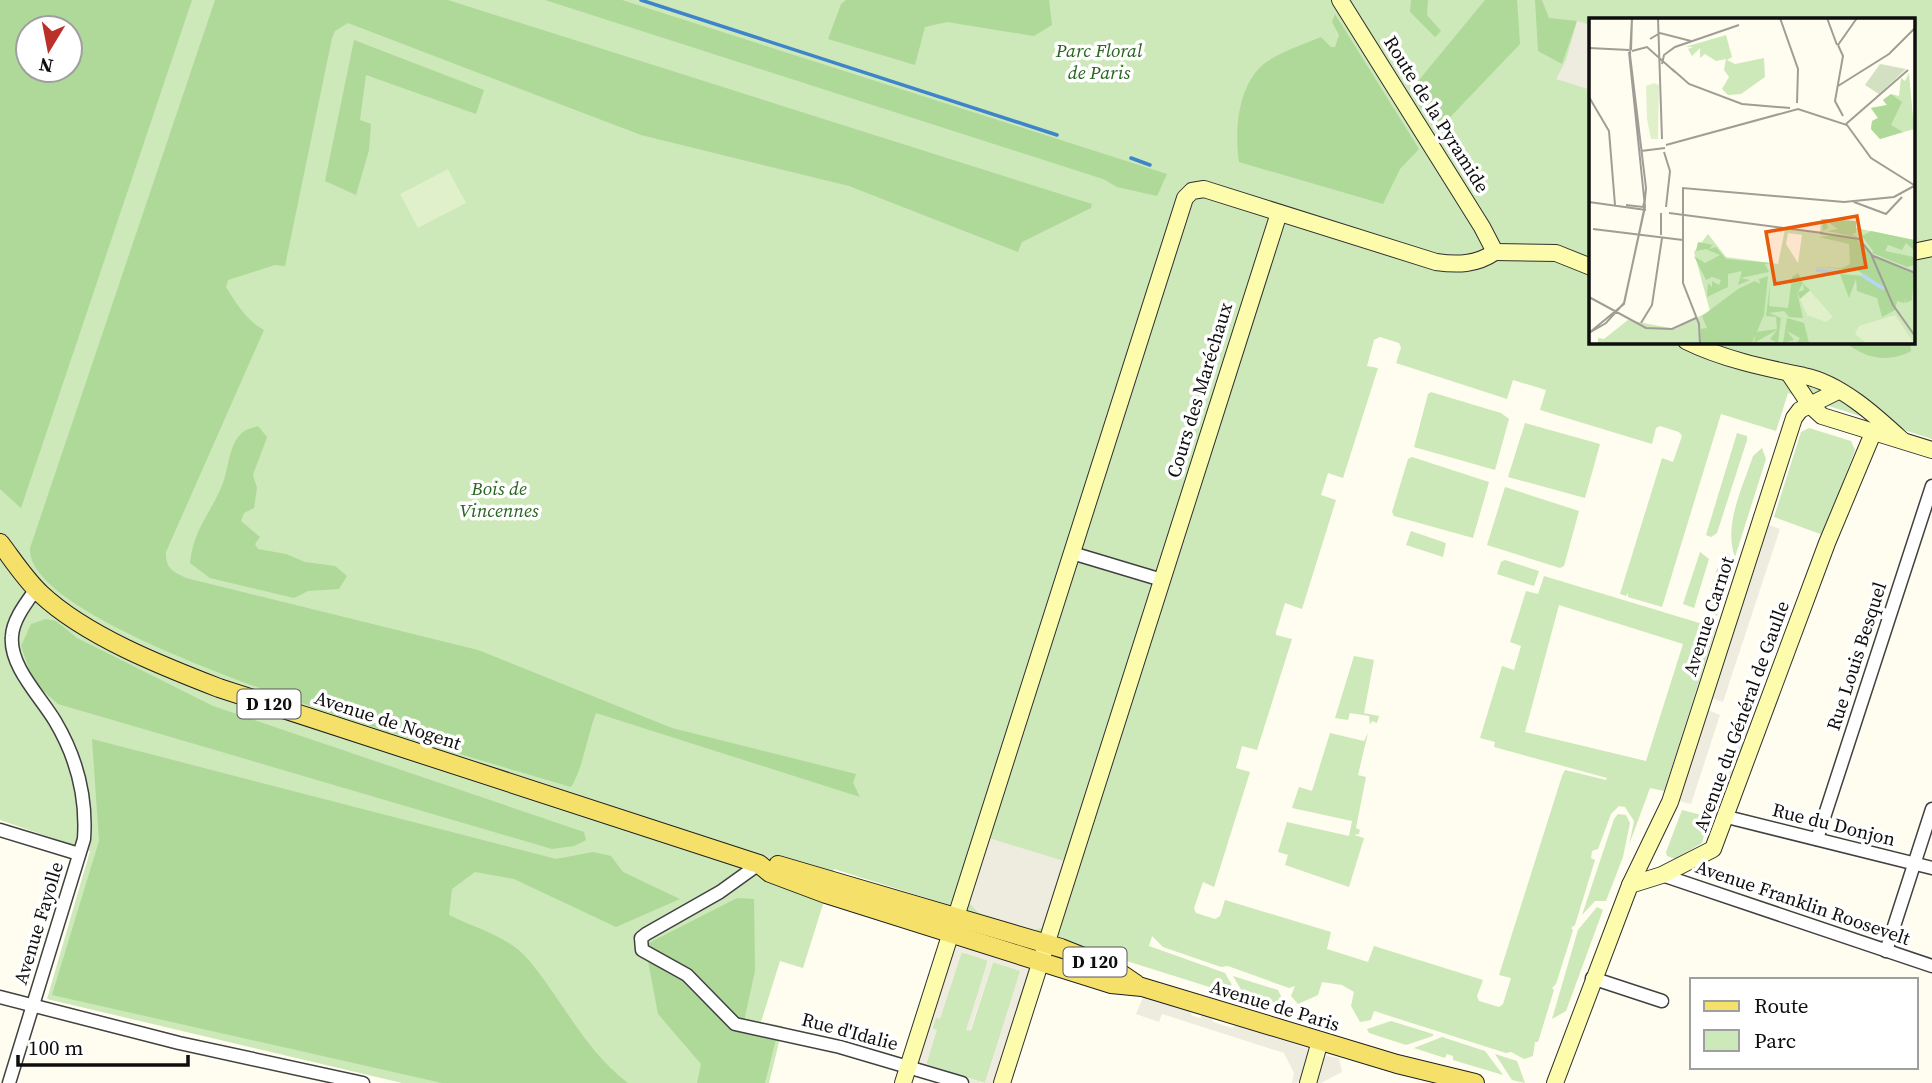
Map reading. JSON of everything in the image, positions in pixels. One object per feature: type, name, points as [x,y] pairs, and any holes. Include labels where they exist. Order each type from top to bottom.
[{"type":"main road","name":"Avenue de Nogent","points":[[0,543],[36,589],[61,609],[103,635],[163,665],[219,688],[759,864],[770,873],[826,894],[955,919]]},
{"type":"main road","name":"Avenue de Paris","points":[[955,919],[1114,970],[1142,987],[1397,1064],[1475,1083]]},
{"type":"main road","name":"Avenue de Paris","points":[[1397,1064],[1433,1083]]},
{"type":"street","name":"Route de la Pyramide","points":[[1340,0],[1482,227],[1494,252]]},
{"type":"street","points":[[903,1083],[1180,211],[1192,191],[1204,189],[1436,262],[1470,263],[1482,260],[1494,252],[1556,253],[1589,266]]},
{"type":"street","name":"Cours des Maréchaux","points":[[1002,1083],[1279,213]]},
{"type":"street","points":[[1914,252],[1932,248]]},
{"type":"street","points":[[1692,343],[1790,375],[1803,375],[1838,391],[1902,440]]},
{"type":"street","points":[[1790,375],[1810,405],[1834,421],[1932,450]]},
{"type":"street","points":[[1810,405],[1838,391]]},
{"type":"street","name":"Avenue Carnot","points":[[1630,885],[1670,802],[1794,418],[1800,410],[1810,405]]},
{"type":"street","name":"Avenue du Général de Gaulle","points":[[1630,885],[1662,874],[1713,849],[1827,543],[1873,433]]},
{"type":"street","name":"Rue Louis Besquel","points":[[1817,839],[1932,486]]},
{"type":"street","points":[[1072,552],[1161,580]]},
{"type":"street","name":"Avenue Fayolle","points":[[9,1083],[79,854],[85,817],[80,775],[57,723],[12,650],[15,624],[36,589]]},
{"type":"street","points":[[1886,951],[1932,809]]},
{"type":"street","name":"Rue du Donjon","points":[[1727,817],[1932,868]]},
{"type":"street","points":[[0,830],[79,854]]},
{"type":"street","points":[[1649,845],[1662,874]]},
{"type":"street","name":"Rue d'Idalie","points":[[759,864],[720,892],[646,934],[640,945],[647,955],[687,975],[735,1024],[781,1033],[962,1083]]},
{"type":"street","name":"Avenue Franklin Roosevelt","points":[[1662,874],[1932,965]]},
{"type":"street","points":[[1555,1083],[1592,978],[1630,885]]},
{"type":"street","points":[[1592,978],[1662,1001]]},
{"type":"street","points":[[0,997],[179,1043],[362,1083]]},
{"type":"street","points":[[1308,1083],[1320,1041]]},
{"type":"green space","name":"Bois de Vincennes","points":[[0,0],[1932,0],[1932,439],[1788,393],[1776,431],[1721,414],[1662,607],[1628,597],[1628,593],[1626,596],[1620,594],[1662,458],[1673,462],[1682,436],[1679,432],[1660,426],[1656,428],[1652,444],[1540,410],[1546,390],[1513,380],[1507,399],[1396,363],[1401,348],[1399,343],[1380,337],[1374,340],[1367,366],[1378,368],[1343,478],[1328,473],[1321,495],[1336,500],[1302,609],[1285,603],[1276,632],[1276,635],[1292,639],[1257,750],[1242,746],[1236,768],[1250,772],[1214,887],[1203,882],[1194,908],[1196,913],[1215,919],[1220,916],[1225,900],[1331,932],[1327,949],[1368,962],[1374,946],[1483,980],[1477,996],[1479,1001],[1499,1007],[1503,1004],[1511,978],[1499,975],[1562,776],[1565,770],[1606,780],[1607,778],[1494,747],[1495,742],[1480,738],[1502,666],[1514,670],[1521,646],[1510,642],[1526,591],[1538,594],[1544,576],[1716,628],[1664,791],[1650,788],[1629,845],[1634,821],[1625,807],[1619,806],[1611,814],[1598,849],[1592,851],[1591,858],[1595,860],[1575,925],[1571,928],[1573,930],[1556,984],[1552,988],[1554,990],[1538,1042],[1535,1042],[1533,1056],[1524,1059],[1511,1052],[1506,1053],[1374,1011],[1371,1020],[1360,1022],[1351,1006],[1354,992],[1342,985],[1322,982],[1318,995],[1298,1004],[1291,996],[1295,986],[1289,988],[1163,947],[1152,936],[1149,946],[1225,973],[1232,985],[1219,990],[834,869],[803,968],[780,961],[761,1022],[783,1026],[769,1083],[402,1083],[47,999],[90,851],[0,820]],"holes":[[[1559,605],[1683,644],[1646,761],[1525,732]]]},
{"type":"green space","points":[[0,0],[192,0],[21,508],[0,489]]},
{"type":"green space","points":[[215,0],[448,0],[1092,204],[1091,208],[1022,242],[1018,252],[849,186],[641,135],[348,23],[335,31],[332,38],[285,266],[275,265],[228,280],[226,287],[238,305],[247,317],[264,330],[166,552],[168,566],[174,571],[186,578],[478,650],[672,728],[856,774],[853,783],[860,797],[596,713],[571,787],[363,724],[177,656],[101,619],[48,583],[30,548]]},
{"type":"green space","points":[[545,0],[622,0],[1167,174],[1157,196],[1117,187],[1103,179]]},
{"type":"green space","points":[[846,0],[1049,0],[1052,25],[1034,36],[947,22],[925,27],[915,65],[828,39],[841,4]]},
{"type":"green space","points":[[1411,0],[1428,0],[1427,15],[1441,31],[1435,37],[1410,12]]},
{"type":"green space","points":[[1485,0],[1517,0],[1520,44],[1436,132],[1410,91]]},
{"type":"green space","points":[[1535,0],[1542,0],[1549,18],[1577,21],[1562,64],[1538,51]]},
{"type":"green space","points":[[1335,14],[1419,149],[1400,169],[1383,204],[1239,162],[1238,120],[1251,78],[1271,59],[1321,37],[1331,47],[1335,47],[1339,35],[1332,22]]},
{"type":"green space","points":[[354,40],[484,90],[476,114],[366,75],[360,120],[371,124],[369,150],[356,195],[325,181]]},
{"type":"green space","points":[[448,169],[466,203],[418,228],[400,194]]},
{"type":"green space","points":[[1846,343],[1910,343],[1911,351],[1885,358],[1867,355]]},
{"type":"green space","points":[[1431,392],[1501,413],[1509,419],[1495,470],[1414,447],[1428,394]]},
{"type":"green space","points":[[1525,423],[1600,444],[1585,498],[1508,477]]},
{"type":"green space","points":[[258,426],[267,437],[253,475],[257,488],[254,508],[244,513],[241,521],[260,537],[255,544],[258,549],[286,554],[305,562],[335,566],[347,576],[339,589],[308,591],[294,598],[210,578],[190,563],[195,539],[219,493],[235,442],[244,431]]},
{"type":"green space","points":[[1809,428],[1851,441],[1855,450],[1823,535],[1774,517],[1801,432]]},
{"type":"green space","points":[[1737,433],[1747,436],[1747,440],[1717,533],[1711,537],[1706,535]]},
{"type":"green space","points":[[1762,448],[1766,459],[1735,557],[1731,532],[1736,506],[1753,456]]},
{"type":"green space","points":[[1412,457],[1489,482],[1473,538],[1394,516],[1392,512],[1408,459]]},
{"type":"green space","points":[[1505,487],[1579,511],[1564,566],[1560,568],[1487,545]]},
{"type":"green space","points":[[1411,531],[1446,543],[1443,557],[1406,545]]},
{"type":"green space","points":[[1700,552],[1709,559],[1694,608],[1683,604]]},
{"type":"green space","points":[[1728,553],[1734,561],[1717,616],[1706,607],[1717,569]]},
{"type":"green space","points":[[1505,560],[1539,571],[1534,586],[1497,574],[1501,562]]},
{"type":"green space","points":[[46,619],[56,621],[77,638],[213,706],[584,832],[586,840],[574,846],[552,849],[58,704],[34,683],[21,646],[31,624]]},
{"type":"green space","points":[[1354,656],[1374,660],[1364,713],[1379,716],[1377,723],[1372,721],[1370,725],[1369,716],[1350,713],[1348,720],[1335,718]]},
{"type":"green space","points":[[1330,733],[1364,741],[1368,733],[1358,775],[1366,777],[1356,828],[1360,830],[1359,834],[1354,835],[1364,838],[1349,887],[1285,865],[1288,855],[1278,852],[1287,822],[1349,836],[1352,821],[1292,808],[1299,787],[1312,791]]},
{"type":"green space","points":[[92,739],[556,859],[593,852],[611,856],[623,872],[680,899],[616,927],[514,879],[475,872],[452,889],[449,915],[500,938],[519,950],[539,973],[598,1055],[628,1083],[442,1083],[52,995],[99,841]]},
{"type":"green space","points":[[1682,810],[1709,817],[1702,843],[1675,859],[1667,856],[1666,852]]},
{"type":"green space","points":[[1618,814],[1626,815],[1630,823],[1623,857],[1606,901],[1595,901],[1582,915],[1614,819]]},
{"type":"green space","points":[[737,898],[754,899],[755,971],[744,1021],[777,1035],[765,1083],[697,1083],[701,1064],[658,1014],[645,945]]},
{"type":"green space","points":[[1597,907],[1603,910],[1566,1011],[1552,1019],[1578,930]]},
{"type":"green space","points":[[961,952],[988,960],[967,1030],[971,1030],[993,962],[1021,971],[985,1083],[926,1065],[936,1031],[932,1029],[936,1017],[940,1018]]},
{"type":"green space","points":[[1233,976],[1278,990],[1286,1007],[1261,1003],[1260,998],[1243,993]]},
{"type":"green space","points":[[1391,1021],[1433,1036],[1406,1045],[1369,1033],[1367,1029]]},
{"type":"green space","points":[[1442,1037],[1485,1051],[1503,1075],[1453,1060],[1453,1056],[1447,1054],[1445,1058],[1414,1048]]},
{"type":"green space","points":[[1495,1054],[1517,1061],[1525,1083],[1512,1080]]},
{"type":"shaded area","points":[[1577,21],[1589,24],[1589,89],[1556,79],[1566,60]]},
{"type":"shaded area","points":[[1766,524],[1780,529],[1723,702],[1710,698]]},
{"type":"shaded area","points":[[1706,709],[1720,715],[1691,804],[1679,801]]},
{"type":"shaded area","points":[[1743,722],[1756,727],[1724,813],[1711,810]]},
{"type":"shaded area","points":[[989,838],[1064,861],[1042,928],[1034,930],[979,913],[970,904]]},
{"type":"shaded area","points":[[959,942],[1028,963],[1031,969],[995,1075],[998,1077],[996,1082],[992,1083],[985,1083],[1020,971],[993,962],[970,1031],[966,1030],[988,961],[962,952],[940,1019],[936,1018],[932,1028],[937,1030],[926,1064],[984,1083],[972,1083],[922,1067],[915,1061],[918,1061],[921,1053],[953,945]]},
{"type":"shaded area","points":[[1144,995],[1190,1011],[1192,1016],[1200,1018],[1203,1014],[1212,1017],[1213,1022],[1232,1028],[1236,1025],[1307,1048],[1310,1054],[1303,1082],[1292,1083],[1294,1073],[1284,1053],[1162,1014],[1159,1022],[1136,1014]]},
{"type":"shaded area","points":[[1327,1056],[1339,1058],[1342,1072],[1321,1083],[1313,1083],[1321,1059]]},
{"type":"waterway","points":[[641,0],[1057,135]]},
{"type":"waterway","points":[[1131,158],[1150,165]]},
{"type":"park label","name":"Parc Floral de Paris","points":[[1099,61]]}]
